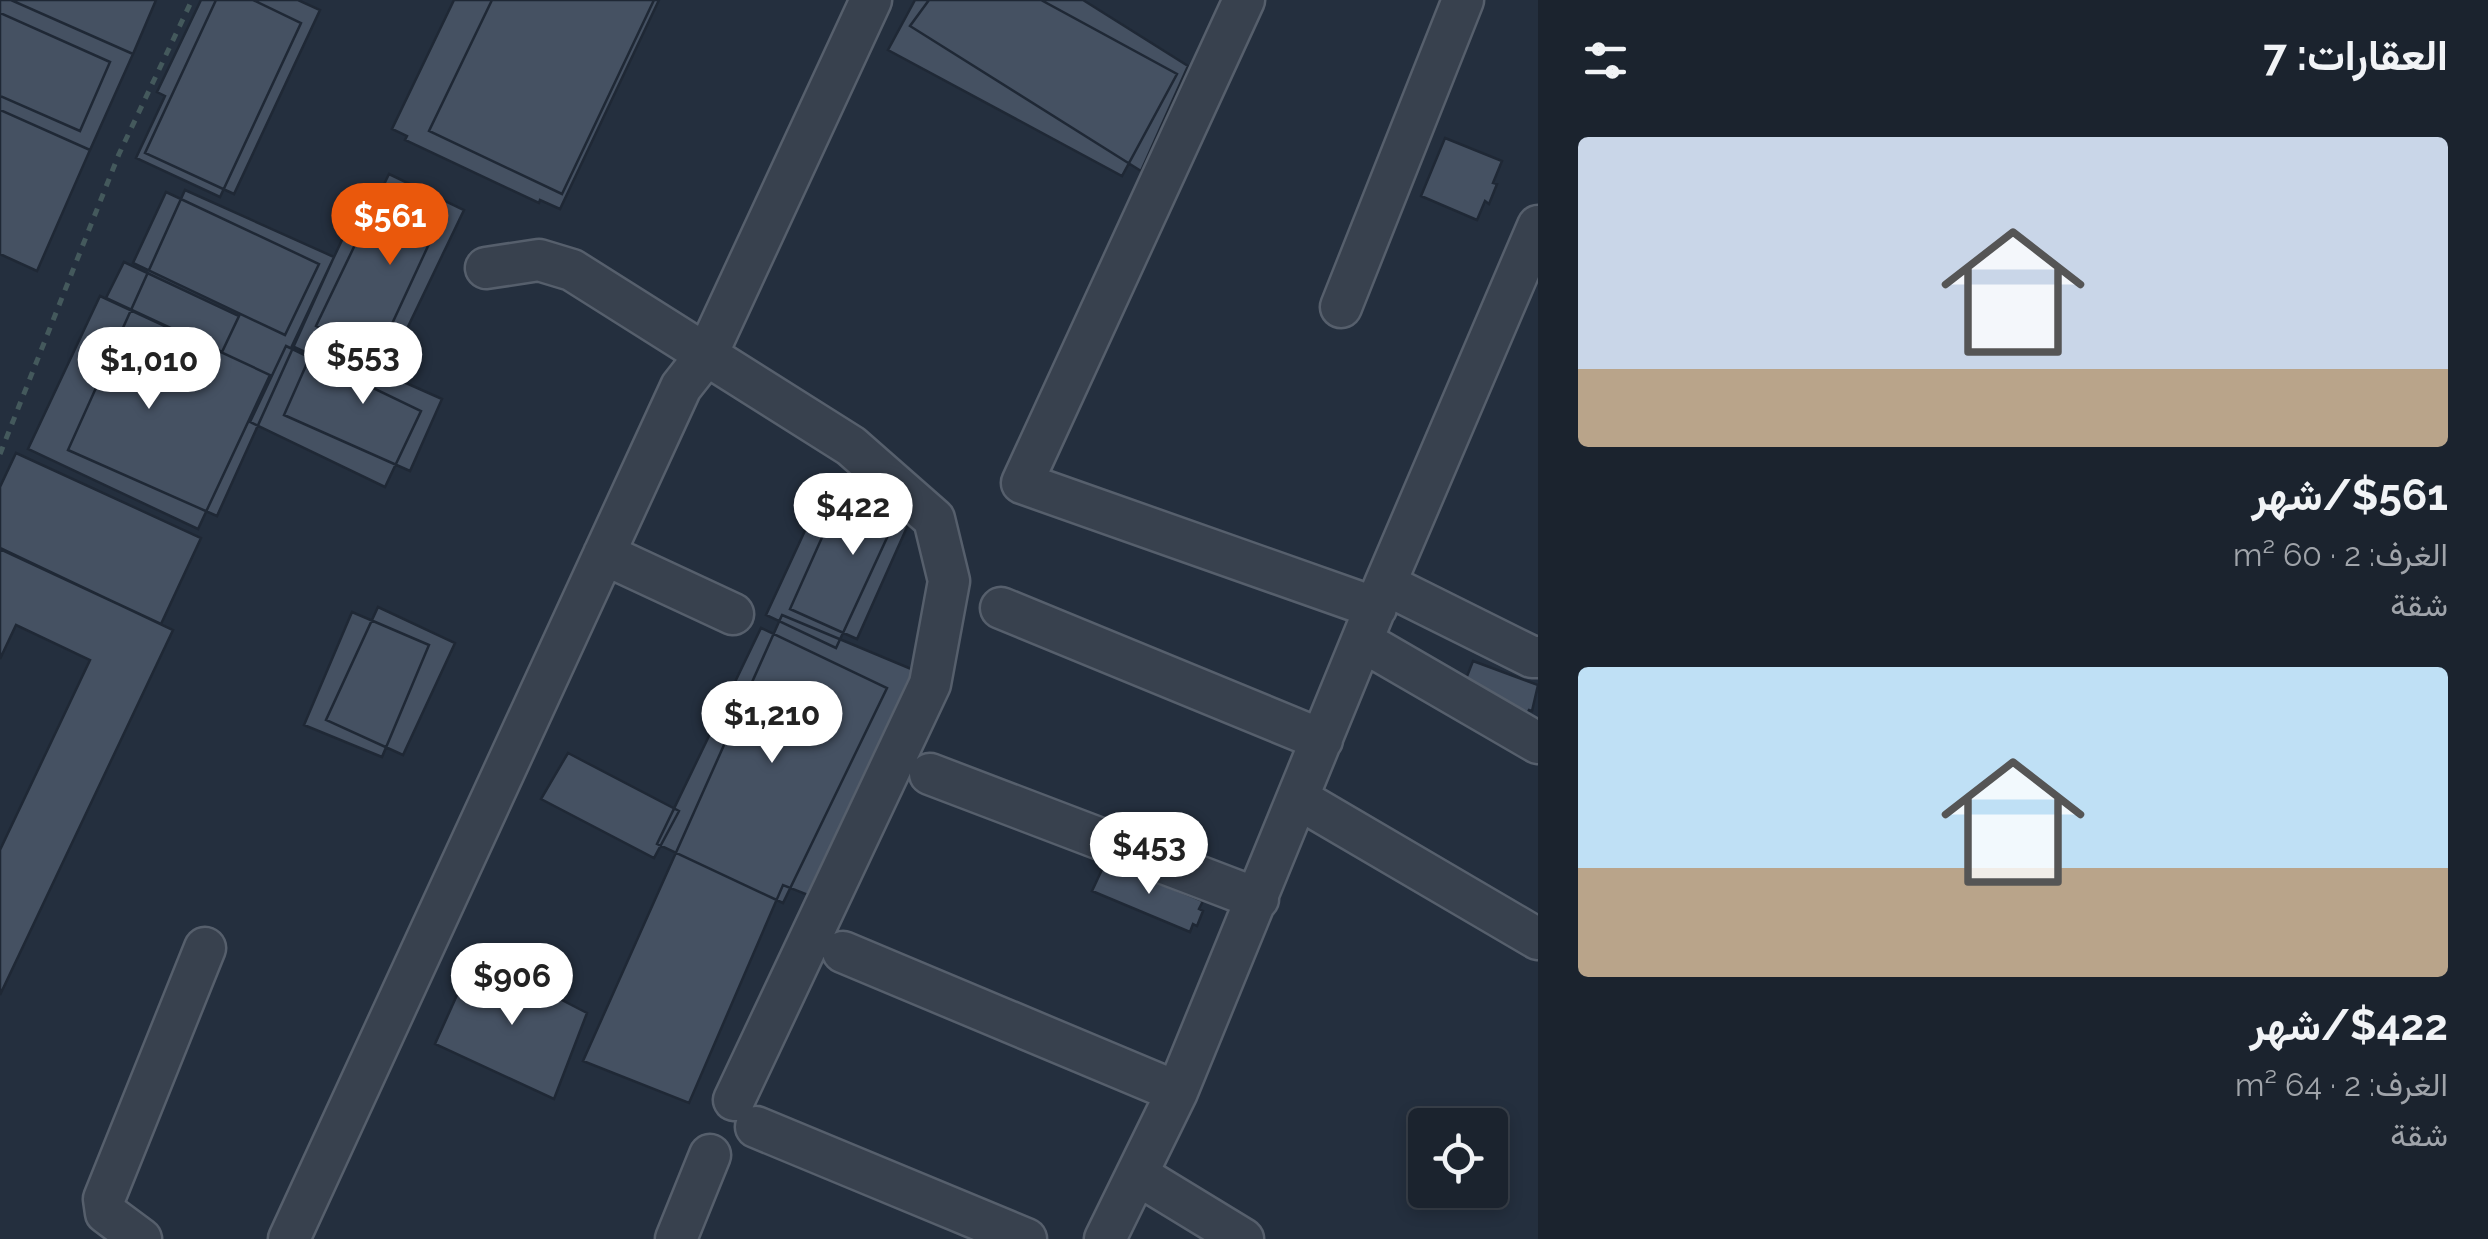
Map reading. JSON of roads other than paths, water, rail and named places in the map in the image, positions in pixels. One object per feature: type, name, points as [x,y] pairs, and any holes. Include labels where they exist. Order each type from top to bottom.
[{"type":"street","points":[[289,1239],[680,387],[707,354],[871,0]]},
{"type":"street","points":[[1244,0],[1022,483],[1374,611],[1538,656]]},
{"type":"street","points":[[1340,307],[1463,0]]},
{"type":"street","points":[[1106,1239],[1177,1092],[1374,611],[1538,226]]},
{"type":"street","points":[[486,268],[539,260],[572,270],[850,446],[934,519],[949,581],[930,684],[745,1114],[1026,1239]]},
{"type":"street","points":[[604,554],[733,614]]},
{"type":"street","points":[[1001,608],[1322,740]]},
{"type":"street","points":[[1374,611],[1538,743]]},
{"type":"street","points":[[930,774],[1258,899]]},
{"type":"street","points":[[1298,799],[1538,939]]},
{"type":"street","points":[[141,1239],[106,1213],[104,1198],[205,948]]},
{"type":"street","points":[[843,952],[1177,1092]]},
{"type":"street","points":[[676,1239],[710,1154]]},
{"type":"street","points":[[1138,1174],[1243,1239]]}]
